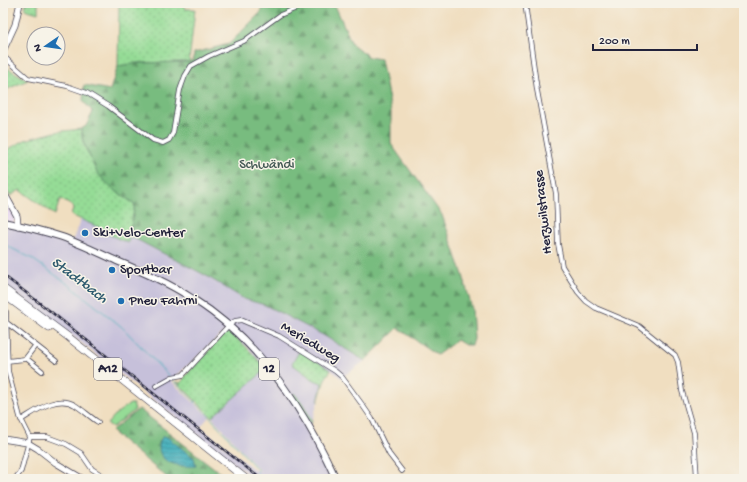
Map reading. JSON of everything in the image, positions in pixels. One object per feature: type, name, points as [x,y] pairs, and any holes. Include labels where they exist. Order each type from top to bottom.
[{"type":"highway","name":"A12","points":[[3,288],[62,332],[246,479]]},
{"type":"highway","name":"A12","points":[[3,294],[59,336],[238,479]]},
{"type":"main road","name":"12","points":[[3,222],[70,240],[152,276],[193,299],[229,325],[260,358],[297,407],[336,479]]},
{"type":"street","points":[[3,51],[15,25],[20,3]]},
{"type":"street","points":[[3,56],[28,78],[68,86],[87,93],[108,106],[153,140],[163,143],[169,140],[173,133],[180,90],[185,76],[191,66],[244,41],[280,15],[309,3]]},
{"type":"street","name":"Herzwilstrasse","points":[[525,3],[537,90],[556,194],[558,244],[562,266],[574,286],[586,301],[596,308],[638,326],[675,355],[678,362],[682,391],[694,433],[696,479]]},
{"type":"street","points":[[3,190],[17,216],[18,226]]},
{"type":"street","points":[[6,312],[7,323],[5,362],[21,420],[30,436],[21,471],[15,479]]},
{"type":"street","name":"Meriedweg","points":[[229,325],[235,321],[241,320],[275,334],[342,377],[372,419],[387,451],[402,471]]},
{"type":"street","points":[[7,323],[56,361]]},
{"type":"street","points":[[156,386],[172,377],[183,375],[229,325]]},
{"type":"street","points":[[5,362],[25,359],[36,346]]},
{"type":"street","points":[[26,358],[42,371]]},
{"type":"street","points":[[21,420],[52,403],[63,401],[75,405],[98,422]]},
{"type":"street","points":[[30,436],[47,437],[66,444],[81,453],[92,469],[108,479]]},
{"type":"street","points":[[3,439],[28,443],[56,463],[83,479]]},
{"type":"shaded area","points":[[3,195],[15,216],[13,227],[3,224]]},
{"type":"shaded area","points":[[81,219],[109,232],[108,234],[128,242],[130,236],[205,275],[244,299],[265,305],[323,335],[365,361],[341,378],[331,370],[325,379],[312,421],[307,430],[332,479],[254,479],[33,305],[3,285],[3,224],[66,243],[73,239]],"holes":[[[227,329],[248,347],[266,368],[212,417],[260,471],[255,470],[200,427],[209,417],[171,381]]]},
{"type":"green space","points":[[26,3],[38,3],[38,13],[25,9]]},
{"type":"green space","points":[[119,3],[181,3],[186,9],[195,9],[189,62],[138,63],[118,66]]},
{"type":"green space","name":"Schwändi","points":[[263,3],[334,3],[352,44],[369,57],[381,59],[391,111],[391,144],[442,215],[463,275],[472,309],[474,339],[472,345],[465,345],[457,340],[437,355],[398,328],[365,361],[323,335],[265,305],[244,299],[205,275],[130,236],[135,204],[111,188],[97,173],[83,141],[81,129],[86,126],[93,112],[83,101],[84,85],[110,90],[118,66],[138,63],[189,62],[193,60],[194,53],[229,44],[261,12]]},
{"type":"green space","points":[[5,67],[28,80],[3,91],[3,69]]},
{"type":"green space","points":[[81,129],[83,142],[89,155],[111,188],[135,204],[128,243],[108,234],[109,232],[71,215],[74,207],[60,199],[55,215],[20,190],[10,196],[3,184],[3,152],[25,140],[55,132]]},
{"type":"green space","points":[[226,332],[236,337],[266,369],[212,417],[176,381],[179,383],[182,382],[185,376]]},
{"type":"green space","points":[[300,350],[331,370],[325,379],[318,402],[322,383],[314,380],[292,364]]},
{"type":"green space","points":[[294,393],[303,404],[312,421],[311,424],[293,397]]},
{"type":"green space","points":[[130,404],[133,404],[135,410],[113,427],[107,424],[117,413]]},
{"type":"green space","points":[[139,409],[228,479],[169,479],[111,431]],"holes":[[[167,437],[173,442],[168,462]]]},
{"type":"water","points":[[163,436],[167,437],[194,458],[196,466],[173,464],[163,458],[160,454],[159,448]]},
{"type":"waterway","name":"Stadtbach","points":[[3,244],[31,258],[68,284],[122,327],[169,376]]},
{"type":"waterway","name":"Stadtbach","points":[[172,379],[211,418],[257,469],[257,473]]},
{"type":"railway","points":[[3,275],[261,479]]},
{"type":"place","name":"Ski+Velo-Center","points":[[85,233]]},
{"type":"place","name":"Sportbar","points":[[112,270]]},
{"type":"place","name":"Pneu Fahrni","points":[[121,301]]}]
